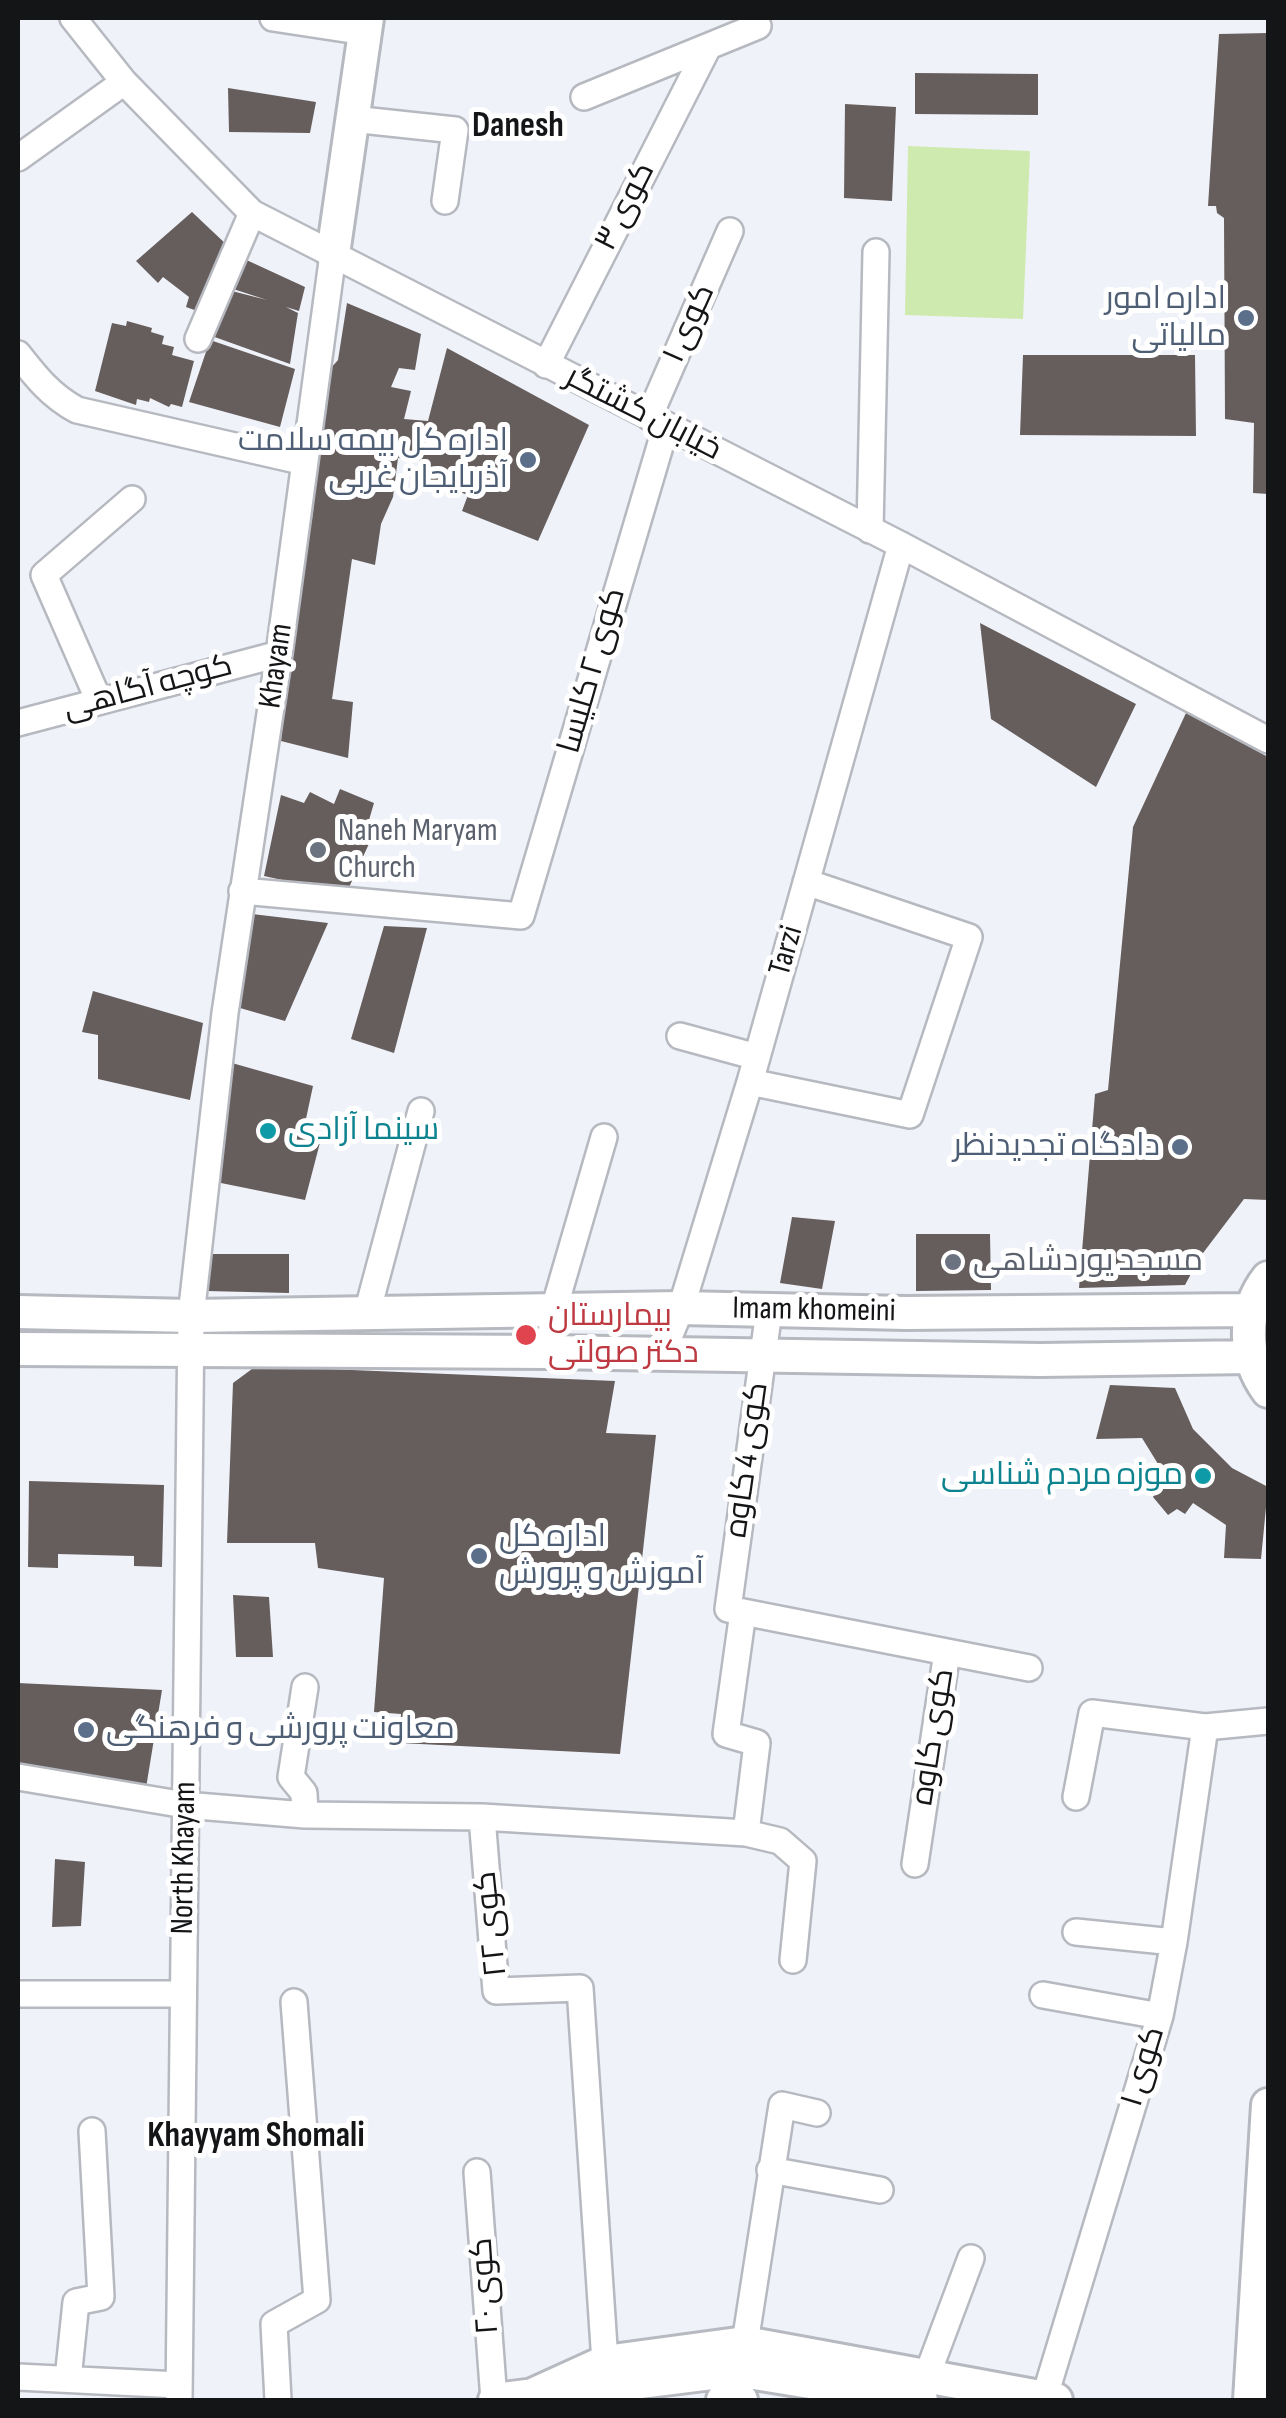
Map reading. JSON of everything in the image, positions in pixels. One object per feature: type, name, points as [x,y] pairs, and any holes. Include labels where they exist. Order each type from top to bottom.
[{"type":"main road","name":"Khayam","points":[[332,254],[366,24]]},
{"type":"main road","points":[[1268,1278],[1252,1310],[1248,1334],[1251,1357],[1268,1391]]},
{"type":"main road","name":"Imam khomeini","points":[[18,1312],[191,1316],[681,1308],[906,1313],[1252,1310]]},
{"type":"main road","name":"Imam khomeini","points":[[18,1349],[1040,1360],[1251,1357]]},
{"type":"main road","points":[[1223,2400],[1250,2391],[1268,2104]]},
{"type":"main road","points":[[528,2397],[605,2362],[745,2343],[923,2389]]},
{"type":"main road","points":[[495,2400],[736,2370],[1056,2400]]},
{"type":"main road","points":[[723,2400],[741,2400]]},
{"type":"street","name":"خیابان کشتگر","points":[[73,18],[124,82],[252,214],[901,545],[1268,740]]},
{"type":"street","points":[[273,18],[366,24]]},
{"type":"street","points":[[584,98],[758,26]]},
{"type":"street","name":"کوی ۳","points":[[546,364],[707,49]]},
{"type":"street","points":[[18,158],[124,82]]},
{"type":"street","points":[[352,119],[455,130],[445,201]]},
{"type":"street","points":[[198,339],[252,214]]},
{"type":"street","name":"کوی ۱","points":[[657,422],[730,230]]},
{"type":"street","points":[[870,530],[876,252]]},
{"type":"street","name":"Khayam","points":[[191,1316],[225,1013],[279,654],[332,254]]},
{"type":"street","points":[[18,354],[41,384],[58,400],[77,410],[305,462]]},
{"type":"street","name":"کوی ۲ کلیسا","points":[[242,891],[521,916],[657,422]]},
{"type":"street","points":[[99,702],[44,575],[132,499]]},
{"type":"street","name":"Tarzi","points":[[662,1354],[681,1308],[753,1070],[901,545]]},
{"type":"street","name":"کوچه آگاهی","points":[[18,723],[279,654]]},
{"type":"street","points":[[680,1036],[753,1070],[910,1115],[969,938],[806,882]]},
{"type":"street","points":[[366,1314],[421,1111]]},
{"type":"street","points":[[549,1352],[554,1309],[604,1137]]},
{"type":"street","name":"کوی 4 کاوه","points":[[746,1833],[757,1744],[726,1734],[735,1611],[769,1311]]},
{"type":"street","name":"North Khayam","points":[[179,2393],[191,1316]]},
{"type":"street","name":"کوی کاوه","points":[[735,1611],[946,1652],[915,1864]]},
{"type":"street","points":[[946,1652],[1030,1668]]},
{"type":"street","points":[[305,1687],[291,1778],[304,1793],[306,1815]]},
{"type":"street","points":[[1076,1797],[1092,1713],[1205,1726],[1268,1721]]},
{"type":"street","name":"کوی ۱","points":[[1044,2399],[1160,2016],[1205,1726]]},
{"type":"street","points":[[18,1777],[185,1805],[306,1815],[482,1818],[746,1833],[780,1841],[803,1861],[793,1960]]},
{"type":"street","name":"کوی ۲۲","points":[[482,1818],[496,1992],[580,1988],[605,2362]]},
{"type":"street","points":[[1076,1932],[1174,1942]]},
{"type":"street","points":[[18,1994],[183,1994]]},
{"type":"street","points":[[1042,1995],[1160,2016]]},
{"type":"street","points":[[278,2400],[274,2324],[317,2300],[294,2002]]},
{"type":"street","points":[[745,2343],[782,2105],[817,2113]]},
{"type":"street","points":[[68,2380],[76,2302],[101,2297],[92,2130]]},
{"type":"street","points":[[770,2170],[880,2190]]},
{"type":"street","name":"کوی ۲۰","points":[[477,2172],[495,2400]]},
{"type":"street","points":[[923,2389],[971,2258]]},
{"type":"street","points":[[18,2377],[179,2393]]},
{"type":"green space","points":[[908,146],[1030,151],[1023,319],[905,315]]},
{"type":"building","points":[[1268,33],[1268,494],[1253,493],[1254,423],[1225,419],[1224,218],[1217,213],[1216,206],[1208,206],[1219,34]]},
{"type":"building","points":[[915,73],[1038,74],[1038,115],[915,114]]},
{"type":"building","points":[[228,88],[316,102],[310,133],[229,132]]},
{"type":"building","points":[[845,104],[896,107],[892,201],[844,198]]},
{"type":"building","points":[[192,212],[228,246],[200,312],[186,307],[189,297],[163,277],[158,283],[136,261]]},
{"type":"building","points":[[240,257],[305,287],[299,311],[286,307],[298,313],[290,364],[209,335],[228,290],[267,300],[227,287]]},
{"type":"building","points":[[347,303],[421,334],[415,370],[399,368],[391,387],[411,391],[404,419],[428,421],[447,348],[589,425],[538,541],[462,511],[468,495],[419,477],[420,461],[398,458],[393,497],[381,524],[375,565],[352,559],[332,699],[353,702],[348,758],[281,741],[289,655],[313,512],[317,446],[330,369],[338,360]]},
{"type":"building","points":[[127,321],[152,328],[151,332],[164,336],[162,344],[174,347],[172,355],[194,361],[182,407],[169,407],[150,398],[149,402],[137,399],[136,405],[95,391],[112,323],[126,326]]},
{"type":"building","points":[[210,340],[295,369],[280,427],[189,402]]},
{"type":"building","points":[[1023,355],[1195,355],[1196,436],[1020,435]]},
{"type":"building","points":[[980,623],[1136,704],[1096,787],[991,719]]},
{"type":"building","points":[[1186,713],[1268,757],[1268,1200],[1244,1199],[1200,1257],[1185,1285],[1079,1288],[1095,1094],[1108,1090],[1133,827]]},
{"type":"building","name":"Naneh Maryam Church","points":[[340,789],[374,803],[369,820],[378,824],[346,894],[264,876],[281,795],[304,803],[310,792],[334,804]]},
{"type":"building","points":[[252,914],[328,923],[285,1021],[240,1008]]},
{"type":"building","points":[[384,926],[427,928],[394,1053],[351,1039]]},
{"type":"building","points":[[93,991],[203,1023],[190,1100],[98,1079],[98,1035],[82,1032]]},
{"type":"building","name":"سینما آزادی","points":[[232,1063],[313,1086],[304,1128],[322,1135],[305,1200],[216,1182]]},
{"type":"building","points":[[792,1217],[835,1221],[822,1289],[780,1283]]},
{"type":"building","name":"مسجد یوردشاهی","points":[[916,1234],[990,1234],[991,1290],[916,1291]]},
{"type":"building","points":[[208,1254],[289,1254],[289,1293],[206,1291]]},
{"type":"building","name":"اداره کل آموزش و پرورش","points":[[256,1366],[615,1381],[606,1433],[656,1435],[620,1754],[400,1743],[401,1714],[374,1712],[384,1578],[318,1568],[315,1543],[227,1543],[233,1383]]},
{"type":"building","name":"موزه مردم شناسی","points":[[1110,1385],[1175,1388],[1193,1429],[1232,1468],[1268,1487],[1261,1559],[1224,1558],[1226,1525],[1193,1503],[1185,1514],[1177,1509],[1168,1515],[1153,1497],[1155,1481],[1163,1472],[1142,1438],[1096,1439]]},
{"type":"building","points":[[29,1481],[164,1485],[162,1567],[134,1566],[134,1556],[58,1554],[58,1568],[28,1567]]},
{"type":"building","points":[[233,1595],[269,1597],[273,1657],[236,1657]]},
{"type":"building","name":"معاونت پرورشی و فرهنگی","points":[[18,1683],[162,1690],[146,1788],[18,1769]]},
{"type":"building","points":[[55,1859],[85,1862],[81,1926],[52,1927]]},
{"type":"place","name":"اداره امور مالیاتی","points":[[1246,318]]},
{"type":"place","name":"اداره کل بیمه سلامت آذربایجان غربی","points":[[528,460]]},
{"type":"place","name":"Naneh Maryam Church","points":[[318,850]]},
{"type":"place","name":"سینما آزادی","points":[[268,1131]]},
{"type":"place","name":"دادگاه تجدیدنظر","points":[[1180,1147]]},
{"type":"place","name":"مسجد یوردشاهی","points":[[953,1262]]},
{"type":"place","name":"بیمارستان دکتر صولتی","points":[[526,1335]]},
{"type":"place","name":"موزه مردم شناسی","points":[[1203,1476]]},
{"type":"place","name":"اداره کل آموزش و پرورش","points":[[479,1556]]},
{"type":"place","name":"معاونت پرورشی و فرهنگی","points":[[86,1730]]},
{"type":"district","name":"Danesh","points":[[518,127]]},
{"type":"district","name":"Khayyam Shomali","points":[[256,2137]]}]
